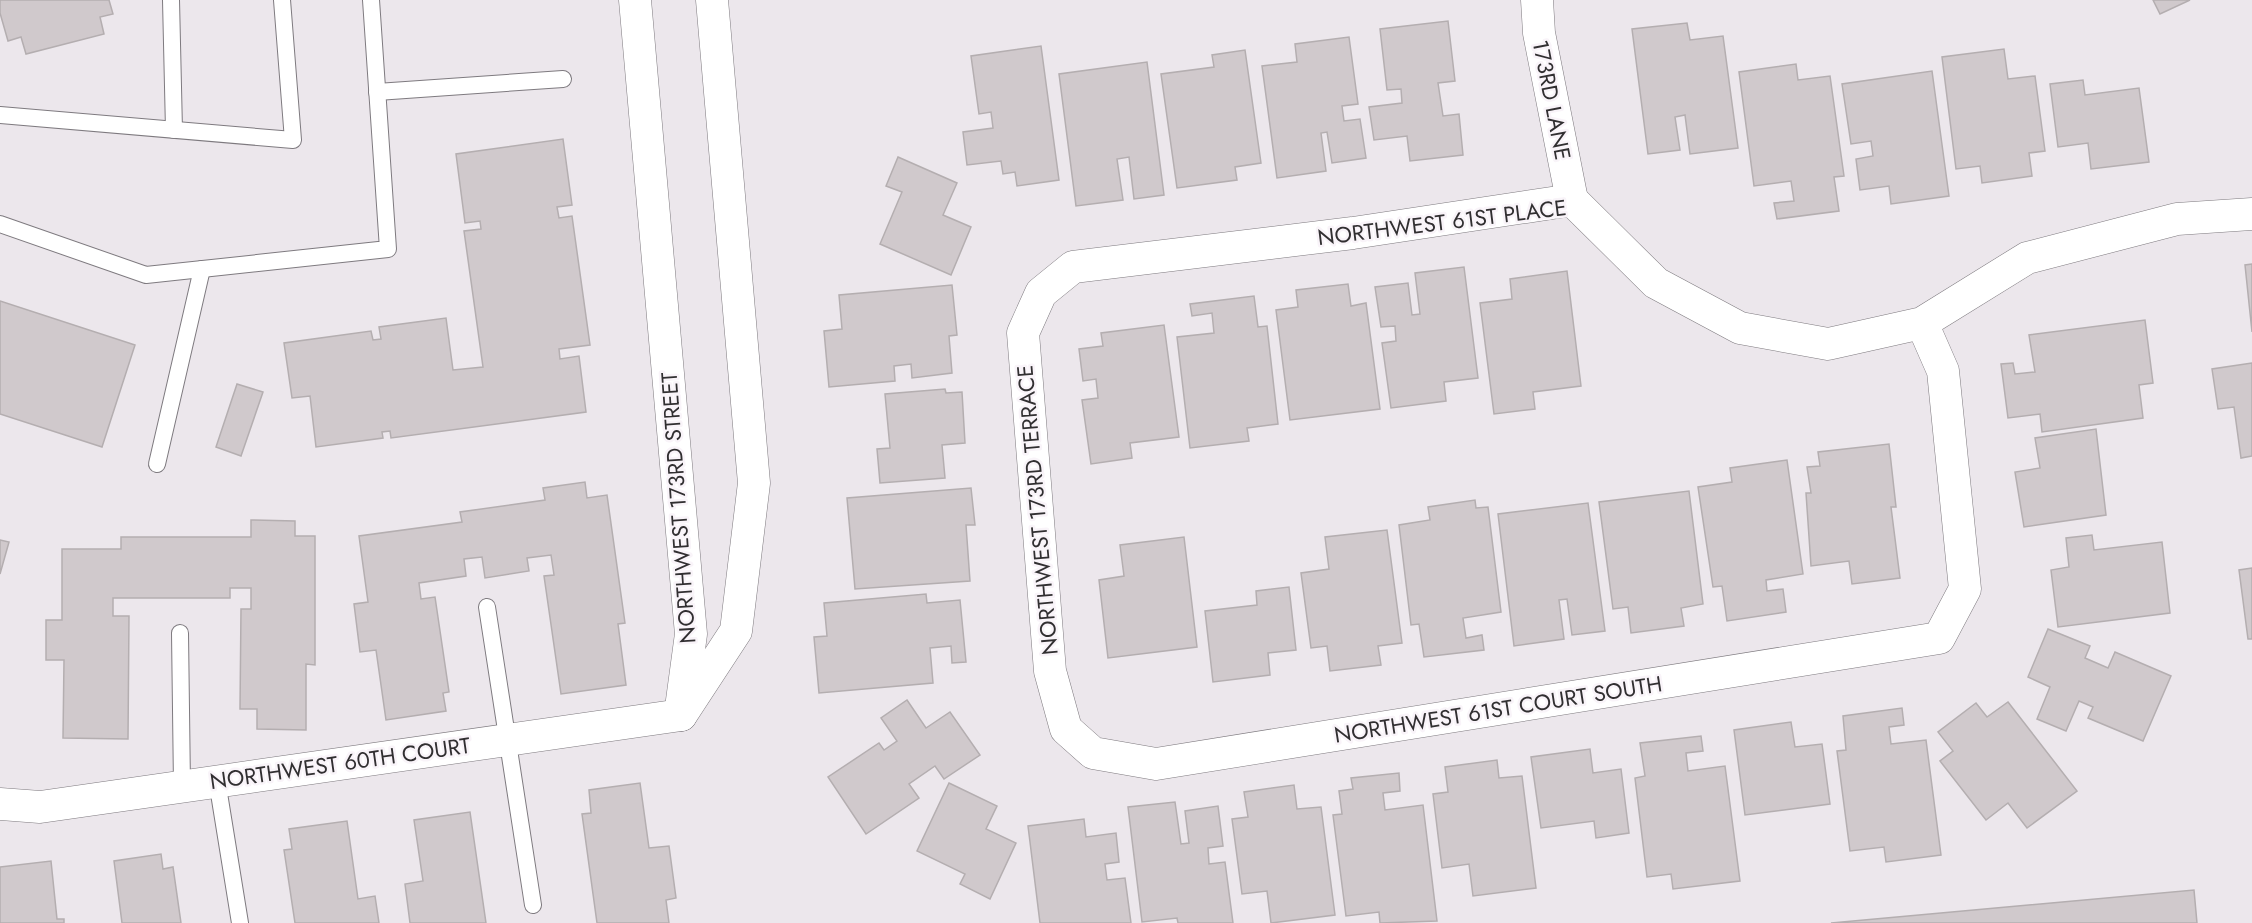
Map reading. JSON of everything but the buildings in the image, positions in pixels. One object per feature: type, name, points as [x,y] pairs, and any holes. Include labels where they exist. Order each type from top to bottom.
[{"type":"street","name":"NORTHWEST 173RD STREET","points":[[635,0],[691,633],[681,715]]},
{"type":"street","name":"NORTHWEST 173RD STREET","points":[[681,715],[736,631],[754,483],[712,0]]},
{"type":"street","name":"173RD LANE","points":[[1538,0],[1539,33],[1572,200]]},
{"type":"street","name":"NORTHWEST 61ST PLACE","points":[[1041,293],[1073,267],[1353,233],[1572,200],[1656,283],[1740,328],[1828,344],[1922,323],[2027,258],[2178,219],[2252,214]]},
{"type":"street","name":"NORTHWEST 173RD TERRACE","points":[[1041,293],[1023,333],[1050,671],[1066,729]]},
{"type":"street","name":"NORTHWEST 61ST COURT SOUTH","points":[[1066,729],[1093,753],[1156,764],[1939,638],[1965,589],[1943,371],[1922,323]]},
{"type":"street","name":"NORTHWEST 60TH COURT","points":[[0,804],[40,807],[681,715]]},
{"type":"lane","points":[[171,0],[174,130]]},
{"type":"lane","points":[[0,115],[293,140],[282,0]]},
{"type":"lane","points":[[0,224],[146,275],[388,249],[371,0]]},
{"type":"lane","points":[[377,92],[562,79]]},
{"type":"lane","points":[[158,464],[202,269]]},
{"type":"lane","points":[[487,606],[534,905]]},
{"type":"lane","points":[[180,633],[182,786]]},
{"type":"lane","points":[[217,780],[240,923]]}]
